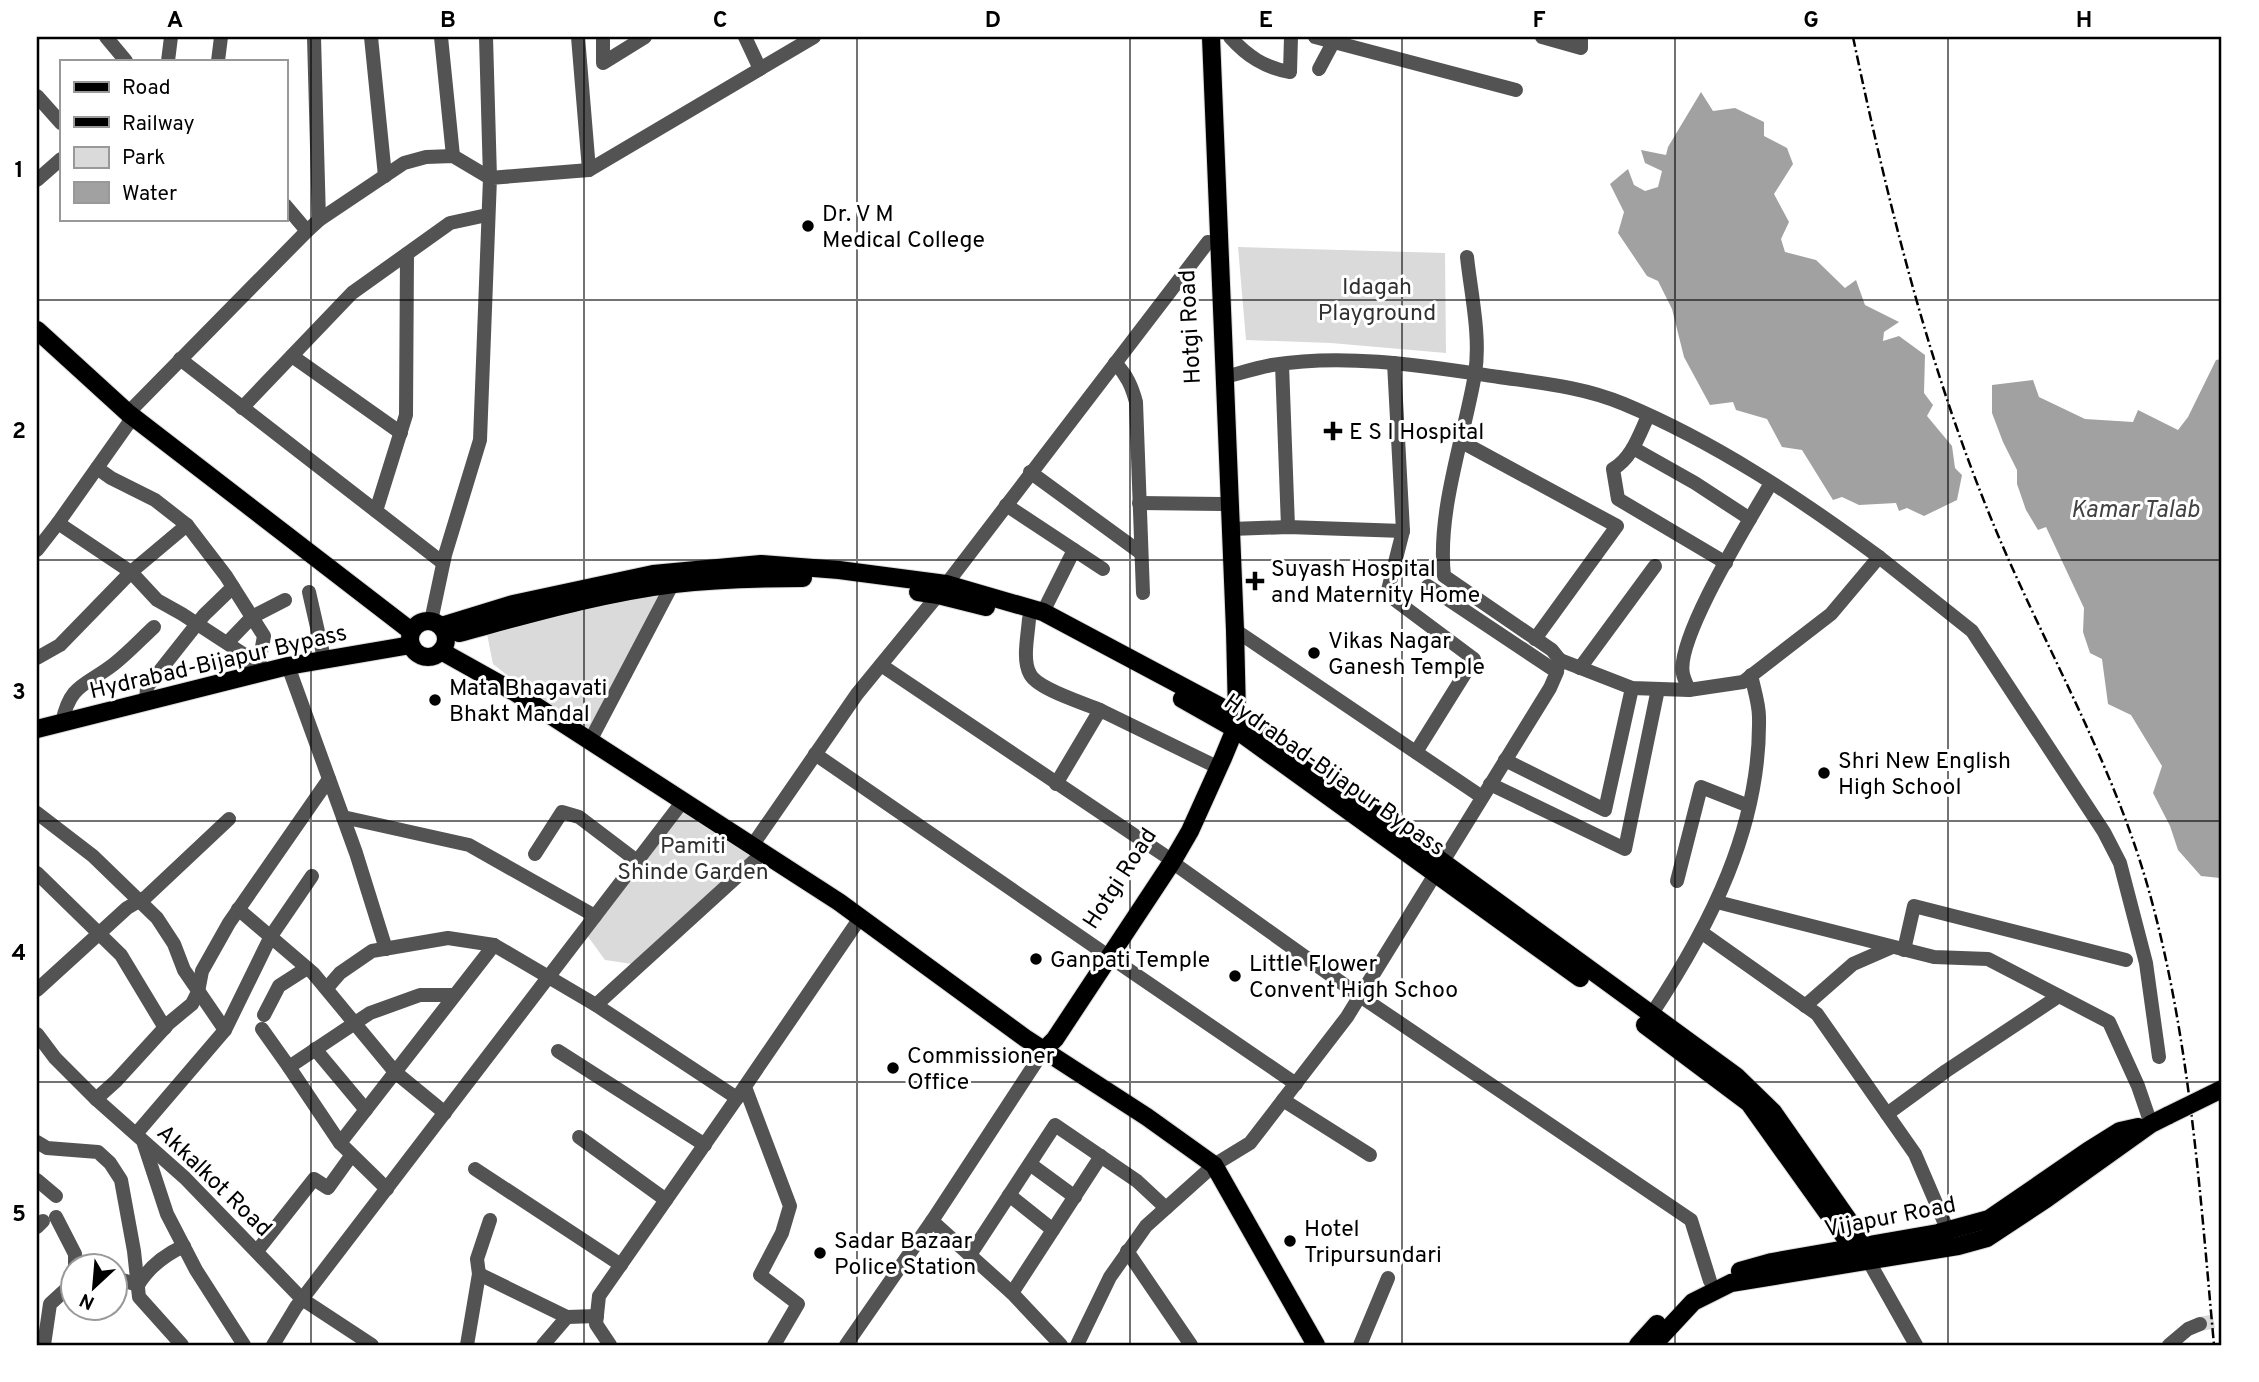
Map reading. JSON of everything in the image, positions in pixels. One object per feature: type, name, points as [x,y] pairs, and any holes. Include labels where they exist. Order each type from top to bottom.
[{"type":"main road","name":"Hotgi Road","points":[[1168,859],[1231,719],[1201,37]]},
{"type":"main road","name":"Hotgi Road","points":[[1044,1050],[1047,1032],[1106,954],[1195,818],[1231,719],[1236,630],[1211,37]]},
{"type":"main road","points":[[37,330],[131,415],[411,638],[414,650],[424,657],[430,657],[440,634],[513,604],[653,575],[761,564],[839,570],[942,589]]},
{"type":"main road","name":"Hydrabad-Bijapur Bypass","points":[[440,634],[672,584],[755,578],[812,578],[942,589],[1036,615],[1082,642],[1231,719],[1439,869],[1749,1103],[1844,1236],[1864,1254]]},
{"type":"main road","points":[[411,638],[419,623],[440,634],[516,693],[860,918],[1044,1050],[1147,1117],[1214,1165],[1316,1345]]},
{"type":"main road","name":"Hydrabad-Bijapur Bypass","points":[[37,729],[250,675],[411,638]]},
{"type":"main road","points":[[1439,869],[1736,1076],[1773,1112],[1856,1231],[1864,1254]]},
{"type":"main road","name":"Vijapur Road","points":[[1638,1345],[1680,1299],[1710,1280],[1772,1262],[1958,1246],[1987,1238],[2151,1124],[2222,1089]]},
{"type":"main road","name":"Vijapur Road","points":[[1653,1345],[1693,1301],[1731,1283],[1864,1254],[1989,1219],[2120,1131],[2151,1124]]},
{"type":"street","points":[[106,37],[125,60]]},
{"type":"street","points":[[168,60],[170,37]]},
{"type":"street","points":[[218,60],[221,37]]},
{"type":"street","points":[[314,37],[319,220]]},
{"type":"street","points":[[372,37],[385,176]]},
{"type":"street","points":[[441,37],[453,156]]},
{"type":"street","points":[[440,634],[443,563],[480,440],[490,178],[486,37]]},
{"type":"street","points":[[578,37],[589,170]]},
{"type":"street","points":[[603,37],[603,63],[645,37]]},
{"type":"street","points":[[745,37],[760,69]]},
{"type":"street","points":[[37,550],[97,468],[131,415],[180,359],[319,220],[404,163],[453,156],[490,178],[589,170],[814,37]]},
{"type":"street","points":[[1230,37],[1252,58],[1272,69],[1290,72],[1291,37]]},
{"type":"street","points":[[1315,37],[1335,39],[1516,90]]},
{"type":"street","points":[[1542,37],[1581,48],[1581,37]]},
{"type":"street","points":[[1319,69],[1335,39]]},
{"type":"street","points":[[37,96],[60,122]]},
{"type":"street","points":[[37,180],[60,160]]},
{"type":"street","points":[[287,207],[307,231]]},
{"type":"street","points":[[242,408],[352,293],[450,223],[487,215]]},
{"type":"street","points":[[596,1004],[757,849],[815,754],[857,694],[942,589],[1208,242]]},
{"type":"street","points":[[376,511],[407,415],[407,254]]},
{"type":"street","points":[[1077,1345],[1110,1277],[1146,1226],[1214,1165],[1250,1143],[1360,996],[1550,688],[1558,666],[1552,650],[1444,576],[1444,531],[1475,373],[1476,345],[1466,257]]},
{"type":"street","points":[[292,356],[401,433]]},
{"type":"street","points":[[180,359],[443,563]]},
{"type":"street","points":[[1225,377],[1282,364],[1310,361],[1394,363],[1590,391],[1693,437],[1771,483],[1879,557],[1972,631],[2104,832],[2120,863],[2146,963],[2159,1057]]},
{"type":"street","points":[[1115,363],[1124,372],[1136,402],[1143,593]]},
{"type":"street","points":[[1394,363],[1403,531],[1387,594],[1474,659],[1416,752]]},
{"type":"street","points":[[1282,364],[1288,527]]},
{"type":"street","points":[[1648,416],[1633,448],[1622,464],[1613,469],[1618,499],[1726,562]]},
{"type":"street","points":[[1460,441],[1617,526],[1535,639]]},
{"type":"street","points":[[1633,448],[1750,519]]},
{"type":"street","points":[[97,468],[155,500],[187,525],[233,587],[264,636],[250,675]]},
{"type":"street","points":[[1031,472],[1141,553]]},
{"type":"street","points":[[1689,690],[1682,673],[1686,646],[1696,620],[1771,483]]},
{"type":"street","points":[[1139,503],[1222,504]]},
{"type":"street","points":[[1006,505],[1103,569]]},
{"type":"street","points":[[58,523],[131,572],[156,600],[228,642],[248,657],[250,675]]},
{"type":"street","points":[[37,658],[61,645],[131,572],[187,525]]},
{"type":"street","points":[[1231,529],[1288,527],[1403,531]]},
{"type":"street","points":[[1074,550],[1036,615],[1027,663],[1029,674],[1046,687],[1100,710],[1210,764]]},
{"type":"street","points":[[1428,586],[1558,666],[1580,668],[1632,688],[1689,690],[1743,681],[1832,614],[1879,557]]},
{"type":"street","points":[[1580,668],[1655,566]]},
{"type":"street","points":[[590,741],[672,584]]},
{"type":"street","points":[[146,702],[147,687],[198,624],[233,587]]},
{"type":"street","points":[[309,592],[324,658]]},
{"type":"street","points":[[228,642],[252,617],[285,600]]},
{"type":"street","points":[[62,723],[65,705],[74,692],[120,659],[154,627]]},
{"type":"street","points":[[1236,630],[1482,797]]},
{"type":"street","points":[[881,665],[1168,859],[1360,996],[1691,1220],[1710,1280]]},
{"type":"street","points":[[288,666],[343,817],[386,949]]},
{"type":"street","points":[[1651,1015],[1684,963],[1717,902],[1736,853],[1749,806],[1758,755],[1759,715],[1751,675]]},
{"type":"street","points":[[1505,760],[1605,810],[1632,688]]},
{"type":"street","points":[[1490,784],[1625,849],[1658,689]]},
{"type":"street","points":[[1056,784],[1100,710]]},
{"type":"street","points":[[815,754],[1296,1084]]},
{"type":"street","points":[[96,1100],[116,1082],[164,1028],[192,1004],[198,992],[202,971],[238,909],[329,779]]},
{"type":"street","points":[[1677,881],[1701,787],[1749,806]]},
{"type":"street","points":[[273,1345],[302,1299],[683,801]]},
{"type":"street","points":[[534,854],[562,812],[579,817],[638,861]]},
{"type":"street","points":[[37,813],[93,856],[157,918],[184,970],[225,1030]]},
{"type":"street","points":[[343,817],[469,845],[596,916]]},
{"type":"street","points":[[37,990],[127,908],[140,902],[229,820]]},
{"type":"street","points":[[37,873],[121,955],[164,1028]]},
{"type":"street","points":[[244,1345],[220,1311],[167,1214],[140,1138],[225,1030],[271,936],[312,876]]},
{"type":"street","points":[[1717,902],[1934,957],[1988,959],[2109,1022],[2138,1086],[2151,1124]]},
{"type":"street","points":[[1805,1006],[1853,964],[1898,948],[1914,906],[2126,960]]},
{"type":"street","points":[[238,909],[307,968],[327,988],[395,1072],[444,1113]]},
{"type":"street","points":[[610,1345],[596,1324],[599,1296],[860,918]]},
{"type":"street","points":[[1701,932],[1817,1014],[1915,1154],[1948,1231]]},
{"type":"street","points":[[327,988],[340,973],[372,951],[448,938],[494,945],[550,976],[741,1093],[790,1206],[782,1233],[760,1275],[798,1304],[774,1345]]},
{"type":"street","points":[[340,1143],[494,945]]},
{"type":"street","points":[[307,968],[279,986],[263,1022],[289,1067],[340,1143],[387,1189]]},
{"type":"street","points":[[289,1067],[370,1013],[420,995],[454,995]]},
{"type":"street","points":[[1887,1114],[2059,996]]},
{"type":"street","name":"Akkalkot Road","points":[[37,1034],[55,1058],[96,1100],[185,1178],[302,1299],[372,1345]]},
{"type":"street","points":[[316,1049],[366,1110]]},
{"type":"street","points":[[846,1345],[932,1221],[1044,1050]]},
{"type":"street","points":[[558,1051],[705,1145]]},
{"type":"street","points":[[1283,1100],[1370,1155]]},
{"type":"street","points":[[970,1255],[1055,1125],[1137,1181],[1166,1208]]},
{"type":"street","points":[[579,1137],[666,1200]]},
{"type":"street","points":[[37,1142],[47,1149],[98,1152],[110,1163],[121,1180],[139,1297],[182,1345]]},
{"type":"street","points":[[257,1251],[314,1178],[328,1188],[351,1156]]},
{"type":"street","points":[[1012,1293],[1101,1156]]},
{"type":"street","points":[[1030,1164],[1075,1197]]},
{"type":"street","points":[[475,1169],[621,1265]]},
{"type":"street","points":[[37,1181],[57,1196]]},
{"type":"street","points":[[1009,1195],[1053,1230]]},
{"type":"street","points":[[467,1345],[479,1274],[477,1259],[490,1220]]},
{"type":"street","points":[[932,1221],[1012,1293],[1060,1345]]},
{"type":"street","points":[[45,1222],[73,1252]]},
{"type":"street","points":[[138,1285],[147,1270],[170,1252],[184,1246]]},
{"type":"street","points":[[1126,1251],[1191,1345]]},
{"type":"street","points":[[1864,1254],[1916,1345]]},
{"type":"street","points":[[479,1274],[567,1317],[597,1316]]},
{"type":"street","points":[[1360,1345],[1388,1278]]},
{"type":"street","points":[[130,1282],[138,1285]]},
{"type":"street","points":[[44,1345],[50,1304],[60,1295]]},
{"type":"street","points":[[543,1345],[567,1317]]},
{"type":"street","points":[[2169,1345],[2188,1329],[2200,1324]]},
{"type":"green space","name":"Idagah Playground","points":[[1238,247],[1445,253],[1446,353],[1331,343],[1246,340]]},
{"type":"green space","points":[[664,586],[631,678],[590,741],[493,664],[487,634]]},
{"type":"green space","name":"Pamiti Shinde Garden","points":[[683,801],[763,853],[639,965],[605,960],[584,931]]},
{"type":"water","points":[[1701,92],[1713,111],[1735,108],[1764,122],[1764,136],[1787,148],[1793,164],[1774,194],[1789,222],[1781,239],[1785,252],[1816,260],[1845,288],[1856,280],[1865,305],[1899,322],[1884,332],[1883,341],[1899,336],[1925,355],[1924,393],[1933,405],[1927,416],[1952,446],[1955,468],[1962,475],[1957,500],[1924,516],[1907,508],[1899,511],[1896,503],[1859,505],[1842,497],[1833,500],[1802,450],[1782,447],[1767,419],[1736,410],[1733,402],[1710,405],[1684,357],[1672,309],[1658,281],[1647,276],[1618,233],[1624,212],[1610,184],[1628,169],[1634,185],[1645,191],[1658,187],[1662,171],[1645,163],[1641,150],[1666,155],[1668,147]]},
{"type":"water","name":"Kamar Talab","points":[[2222,359],[2222,881],[2220,878],[2201,876],[2178,850],[2170,826],[2153,793],[2162,766],[2131,715],[2108,704],[2102,659],[2090,653],[2083,632],[2084,608],[2046,527],[2038,530],[2026,510],[2017,484],[2017,470],[1992,413],[1992,385],[2033,380],[2039,397],[2085,419],[2133,422],[2138,410],[2178,430],[2188,417],[2216,360]]},
{"type":"tunnel","points":[[2200,1324],[2222,1320]]},
{"type":"railway","points":[[1853,37],[1882,169],[1916,300],[1957,430],[2007,556],[2120,804],[2149,891],[2163,946],[2184,1059],[2214,1345]]},
{"type":"place","name":"Dr. V M Medical College","points":[[808,226]]},
{"type":"place","name":"E S I Hospital","points":[[1333,431]]},
{"type":"place","name":"Suyash Hospital and Maternity Home","points":[[1255,581]]},
{"type":"place","name":"Vikas Nagar Ganesh Temple","points":[[1314,653]]},
{"type":"place","name":"Mata Bhagavati Bhakt Mandal","points":[[435,700]]},
{"type":"place","name":"Shri New English High School","points":[[1824,773]]},
{"type":"place","name":"Ganpati Temple","points":[[1036,959]]},
{"type":"place","name":"Little Flower Convent High Schoo","points":[[1235,976]]},
{"type":"place","name":"Commissioner Office","points":[[893,1068]]},
{"type":"place","name":"Hotel Tripursundari","points":[[1290,1241]]},
{"type":"place","name":"Sadar Bazaar Police Station","points":[[820,1253]]}]
